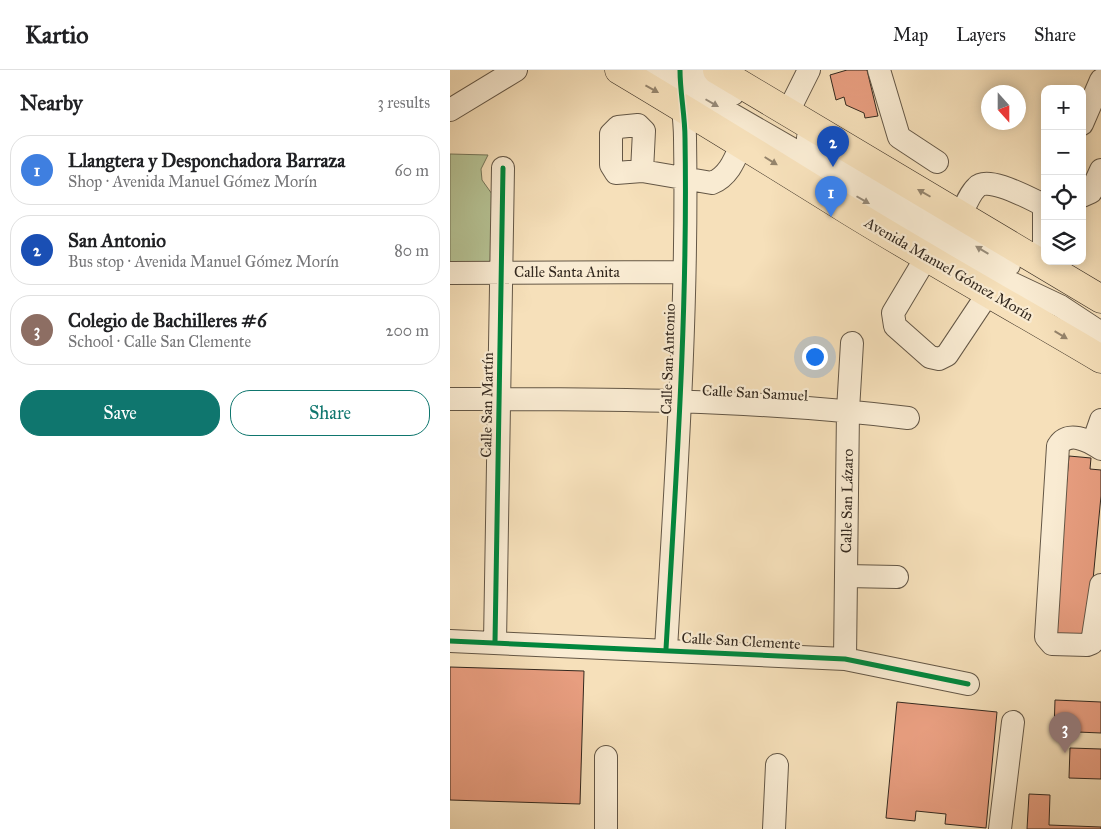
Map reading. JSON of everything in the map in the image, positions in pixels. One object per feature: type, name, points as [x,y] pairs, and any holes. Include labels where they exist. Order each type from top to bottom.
[{"type":"main road","name":"Avenida Manuel Gómez Morín","points":[[619,70],[662,94],[684,84],[742,143],[850,211],[1101,359]]},
{"type":"main road","points":[[717,70],[787,114],[1101,298]]},
{"type":"street","points":[[450,110],[516,70]]},
{"type":"street","points":[[655,70],[820,146],[859,175],[999,260],[1060,291],[1101,317]]},
{"type":"street","points":[[787,114],[809,70]]},
{"type":"street","points":[[879,70],[899,136],[903,141],[937,162]]},
{"type":"street","points":[[1086,115],[1101,80]]},
{"type":"street","points":[[684,84],[811,160],[856,196],[990,273],[1060,306],[1101,332]]},
{"type":"street","name":"Calle San Antonio","points":[[666,649],[680,402],[684,272],[684,84]]},
{"type":"street","points":[[642,171],[712,183],[721,179],[730,168],[742,143]]},
{"type":"street","name":"Calle San Martín","points":[[496,642],[503,168]]},
{"type":"street","points":[[1086,194],[1091,192],[1101,170]]},
{"type":"street","points":[[961,215],[977,186],[984,183],[994,184],[1041,203]]},
{"type":"street","points":[[1038,260],[1044,243],[1044,220]]},
{"type":"street","points":[[927,256],[892,313],[892,319],[899,330],[930,358],[939,359],[947,355],[988,292]]},
{"type":"street","name":"Calle Santa Anita","points":[[450,273],[684,272]]},
{"type":"street","name":"Calle San Lázaro","points":[[845,659],[848,410],[852,343]]},
{"type":"street","name":"Calle San Samuel","points":[[450,399],[680,402],[848,410],[908,418]]},
{"type":"street","points":[[1101,420],[1097,446],[1071,436],[1062,439],[1058,446],[1046,638],[1048,642],[1052,644],[1087,645],[1092,643],[1101,585]]},
{"type":"street","points":[[846,576],[897,577]]},
{"type":"street","name":"Calle San Clemente","points":[[450,641],[666,649],[845,659],[968,684]]},
{"type":"street","points":[[1000,829],[1013,722]]},
{"type":"street","points":[[606,757],[606,829]]},
{"type":"street","points":[[774,829],[777,765]]},
{"type":"green space","points":[[450,154],[488,155],[481,169],[482,180],[492,194],[493,263],[450,263]]},
{"type":"building","points":[[847,70],[867,70],[878,116],[865,118],[864,113],[846,105],[844,97],[836,100],[830,75]]},
{"type":"building","points":[[1069,456],[1091,458],[1090,469],[1101,470],[1101,496],[1087,643],[1052,639]]},
{"type":"building","points":[[450,667],[584,671],[580,804],[450,800]]},
{"type":"building","points":[[1055,700],[1101,702],[1101,733],[1054,731]]},
{"type":"building","points":[[897,702],[997,712],[986,828],[945,824],[946,814],[916,811],[915,821],[886,818]]},
{"type":"building","points":[[1070,748],[1101,749],[1101,779],[1069,778]]},
{"type":"building","points":[[1029,794],[1050,795],[1049,825],[1101,827],[1101,829],[1027,829]]},
{"type":"cycle path","points":[[666,649],[674,521],[685,266],[685,138],[680,70]]},
{"type":"cycle path","points":[[495,642],[503,168]]},
{"type":"cycle path","points":[[450,641],[845,659],[968,684]]},
{"type":"place","name":"San Antonio","points":[[833,167]]},
{"type":"place","name":"Llangtera y Desponchadora Barraza","points":[[831,217]]},
{"type":"place","name":"Colegio de Bachilleres #6","points":[[1065,753]]}]
